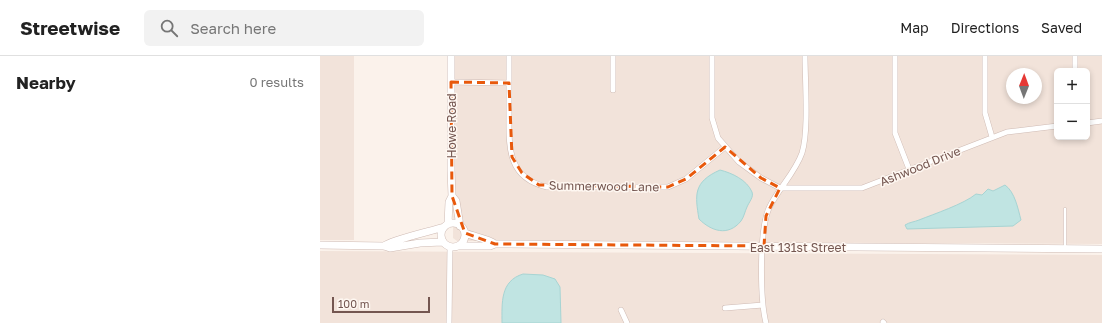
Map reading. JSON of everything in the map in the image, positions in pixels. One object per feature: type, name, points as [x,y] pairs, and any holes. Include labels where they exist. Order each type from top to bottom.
[{"type":"street","name":"Howe Road","points":[[446,225],[449,202],[452,196],[451,56]]},
{"type":"street","name":"Summerwood Lane","points":[[510,56],[509,148],[512,157],[522,174],[539,185],[547,187],[668,187],[686,179],[725,147]]},
{"type":"street","points":[[613,56],[613,90]]},
{"type":"street","points":[[712,56],[712,118],[718,138],[739,162],[760,178],[780,188]]},
{"type":"street","points":[[766,323],[763,305],[766,216],[780,188],[801,154],[804,143],[805,56]]},
{"type":"street","points":[[895,56],[895,133],[909,169]]},
{"type":"street","points":[[985,56],[985,113],[992,137]]},
{"type":"street","points":[[1074,68],[1075,56]]},
{"type":"street","points":[[451,82],[509,83]]},
{"type":"street","points":[[1090,123],[1102,121]]},
{"type":"street","name":"Ashwood Drive","points":[[780,188],[856,190],[874,185],[909,169],[992,137],[1017,130],[1054,126]]},
{"type":"street","name":"Howe Road","points":[[452,196],[456,200],[460,226]]},
{"type":"street","points":[[320,245],[384,246],[390,248],[420,243],[442,242],[450,247],[460,246],[464,240],[465,233],[460,226],[456,224],[446,225],[406,239],[389,242],[384,246]]},
{"type":"street","points":[[442,242],[440,234],[446,225]]},
{"type":"street","name":"East 131st Street","points":[[465,233],[490,241],[494,244]]},
{"type":"street","name":"East 131st Street","points":[[460,246],[490,246],[494,244],[1102,249]]},
{"type":"street","points":[[449,323],[450,247]]},
{"type":"street","points":[[725,308],[763,305]]},
{"type":"street","points":[[621,310],[627,323]]},
{"type":"lane","points":[[1065,209],[1065,248]]},
{"type":"highlighted area","points":[[451,82],[509,83],[512,157],[522,173],[539,185],[668,187],[686,179],[725,147],[761,178],[780,188],[766,216],[764,246],[495,244],[465,233],[452,196]]},
{"type":"shaded area","points":[[320,56],[354,56],[354,240],[320,240]]},
{"type":"shaded area","points":[[455,56],[1102,56],[1102,244],[457,241],[453,238]]},
{"type":"shaded area","points":[[320,251],[1102,255],[1102,323],[320,323]]},
{"type":"water","points":[[720,170],[734,175],[743,181],[752,192],[752,198],[741,221],[736,226],[725,231],[709,227],[699,219],[697,203],[700,184],[705,179]]},
{"type":"water","points":[[1005,185],[1014,196],[1021,220],[1013,226],[907,229],[905,225],[957,205],[976,194],[982,195],[988,189],[993,191]]},
{"type":"water","points":[[523,274],[543,275],[555,279],[560,287],[561,323],[502,323],[502,308],[506,287],[515,277]]}]
